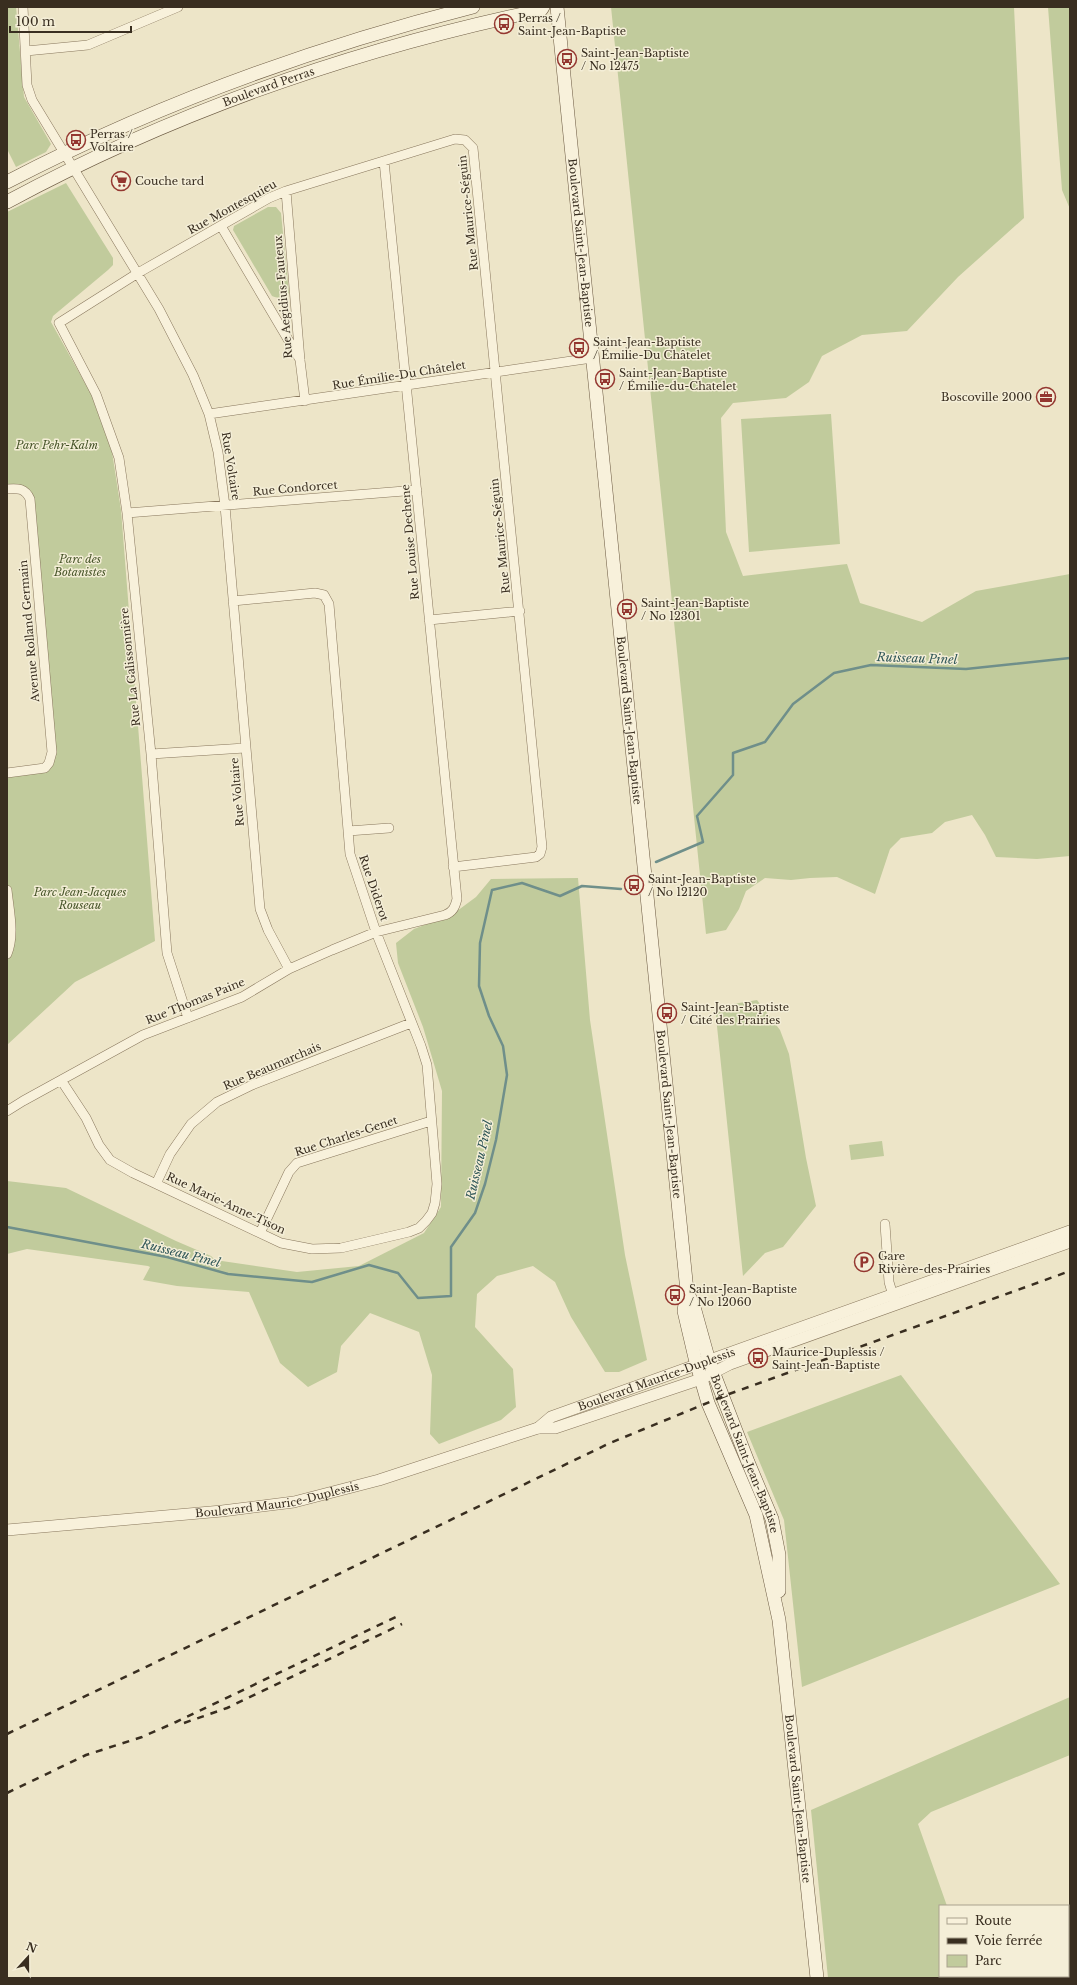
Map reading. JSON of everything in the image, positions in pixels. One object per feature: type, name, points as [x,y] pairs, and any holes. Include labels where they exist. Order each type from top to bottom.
[{"type":"main road","name":"Boulevard Perras","points":[[7,182],[64,152],[180,102],[283,63],[447,10],[473,7]]},
{"type":"main road","name":"Boulevard Perras","points":[[7,202],[73,167],[164,127],[291,79],[370,53],[452,30],[541,10],[542,7]]},
{"type":"main road","name":"Boulevard Saint-Jean-Baptiste","points":[[556,7],[687,1291],[684,1311],[772,1519],[779,1555],[779,1620],[817,1978]]},
{"type":"main road","name":"Boulevard Saint-Jean-Baptiste","points":[[707,1367],[701,1379],[708,1403],[756,1515],[779,1620]]},
{"type":"street","name":"Rue Voltaire","points":[[23,7],[29,93],[138,273],[177,342],[209,414],[218,452],[225,506],[260,908],[265,925],[289,969]]},
{"type":"street","points":[[26,51],[88,44],[178,7]]},
{"type":"street","name":"Rue Montesquieu","points":[[59,323],[138,273],[269,198],[286,191],[455,139]]},
{"type":"street","name":"Rue Maurice-Séguin","points":[[454,867],[536,857],[540,854],[542,847],[520,611],[473,148],[465,140],[455,139]]},
{"type":"street","name":"Rue Louise Dechene","points":[[384,161],[457,899],[453,910],[445,915]]},
{"type":"street","name":"Rue Aegidius-Fauteux","points":[[286,191],[300,360],[305,401]]},
{"type":"street","points":[[220,226],[300,360]]},
{"type":"street","name":"Rue La Galissonnière","points":[[59,323],[96,394],[119,458],[127,513],[167,953],[188,1018]]},
{"type":"street","name":"Rue Émilie-Du Châtelet","points":[[209,414],[592,358]]},
{"type":"street","name":"Avenue Rolland Germain","points":[[7,489],[19,488],[27,493],[30,499],[52,752],[49,763],[45,768],[38,770],[7,772]]},
{"type":"street","name":"Rue Condorcet","points":[[127,513],[417,490]]},
{"type":"street","name":"Rue Diderot","points":[[233,601],[316,593],[324,595],[330,604],[350,854],[376,932],[427,1065],[437,1184],[435,1203],[426,1222]]},
{"type":"street","points":[[429,620],[520,611]]},
{"type":"street","points":[[150,754],[245,748]]},
{"type":"street","points":[[348,831],[389,828]]},
{"type":"street","points":[[7,890],[11,945],[7,954]]},
{"type":"street","name":"Rue Thomas Paine","points":[[7,1111],[23,1100],[143,1035],[242,997],[289,969],[376,932],[445,915]]},
{"type":"street","name":"Rue Beaumarchais","points":[[156,1184],[170,1154],[191,1124],[218,1102],[252,1084],[412,1023]]},
{"type":"street","name":"Rue Marie-Anne-Tison","points":[[61,1080],[86,1118],[99,1146],[110,1160],[156,1184],[282,1242],[312,1249],[341,1248],[409,1232],[419,1228],[426,1222]]},
{"type":"street","name":"Rue Charles-Genet","points":[[260,1233],[289,1172],[297,1163],[431,1120]]},
{"type":"street","points":[[886,1224],[889,1282],[894,1299]]},
{"type":"street","name":"Boulevard Maurice-Duplessis","points":[[538,1428],[551,1417],[707,1367],[730,1364],[1070,1231]]},
{"type":"street","name":"Boulevard Maurice-Duplessis","points":[[894,1299],[1070,1242]]},
{"type":"street","name":"Boulevard Maurice-Duplessis","points":[[7,1530],[222,1511],[294,1502],[379,1480],[538,1428],[556,1428],[701,1379]]},
{"type":"green space","points":[[7,7],[16,7],[24,97],[51,144],[46,152],[16,167],[7,149]]},
{"type":"green space","points":[[611,7],[1014,7],[1024,218],[958,277],[907,331],[862,335],[822,356],[809,382],[786,398],[733,403],[721,418],[726,532],[743,576],[847,564],[860,603],[922,622],[976,591],[1070,574],[1070,856],[1037,859],[996,857],[985,835],[972,815],[945,822],[932,833],[901,838],[890,849],[875,894],[837,877],[791,880],[765,878],[746,891],[739,909],[726,930],[706,934]]},
{"type":"green space","points":[[1048,7],[1070,7],[1070,209],[1062,190]]},
{"type":"green space","points":[[66,183],[113,258],[113,265],[53,316],[51,322],[91,394],[112,452],[121,510],[155,941],[75,982],[7,1045],[7,773],[49,763],[30,499],[19,488],[7,489],[7,212]]},
{"type":"green space","points":[[268,207],[276,207],[281,213],[289,293],[281,298],[272,296],[233,230],[234,226]]},
{"type":"green space","points":[[831,414],[840,544],[749,552],[741,419]]},
{"type":"green space","points":[[578,878],[590,1020],[625,1255],[647,1360],[619,1372],[605,1372],[571,1317],[555,1282],[533,1266],[497,1276],[477,1294],[475,1327],[513,1369],[516,1407],[501,1420],[439,1444],[430,1434],[432,1375],[419,1332],[370,1313],[341,1346],[337,1372],[308,1387],[280,1363],[249,1292],[177,1286],[143,1280],[150,1267],[148,1266],[27,1249],[7,1254],[7,1181],[66,1188],[176,1241],[211,1256],[215,1260],[297,1272],[359,1266],[424,1233],[441,1207],[442,1091],[423,1027],[398,963],[396,943],[414,929],[453,914],[476,897],[491,879]]},
{"type":"green space","points":[[757,1000],[780,1030],[789,1054],[806,1158],[816,1206],[783,1247],[765,1253],[743,1276],[715,1007]]},
{"type":"green space","points":[[882,1141],[884,1156],[851,1160],[849,1145]]},
{"type":"green space","points":[[901,1375],[1060,1584],[802,1687],[784,1520],[747,1432]]},
{"type":"green space","points":[[1070,1697],[1070,1755],[931,1812],[918,1824],[947,1905],[939,1905],[939,1977],[975,1978],[828,1978],[811,1810]]},
{"type":"waterway","name":"Ruisseau Pinel","points":[[656,862],[703,842],[697,816],[733,775],[733,753],[765,742],[793,704],[834,673],[871,665],[966,669],[1070,658]]},
{"type":"waterway","name":"Ruisseau Pinel","points":[[7,1227],[167,1257],[228,1274],[312,1282],[369,1265],[398,1273],[418,1298],[451,1296],[451,1247],[475,1213],[485,1184],[496,1140],[507,1075],[503,1046],[489,1016],[479,986],[480,943],[492,890],[522,883],[560,896],[582,886],[621,889]]},
{"type":"railway","points":[[7,1734],[610,1443],[729,1394],[1070,1271]]},
{"type":"railway","points":[[7,1793],[86,1755],[142,1737],[176,1722],[400,1615]]},
{"type":"railway","points":[[184,1723],[227,1708],[402,1624]]},
{"type":"place","name":"Perras / Saint-Jean-Baptiste","points":[[504,24]]},
{"type":"place","name":"Saint-Jean-Baptiste / No 12475","points":[[567,59]]},
{"type":"place","name":"Perras / Voltaire","points":[[76,140]]},
{"type":"place","name":"Couche tard","points":[[121,181]]},
{"type":"place","name":"Saint-Jean-Baptiste / Émilie-Du Châtelet","points":[[579,348]]},
{"type":"place","name":"Saint-Jean-Baptiste / Émilie-du-Chatelet","points":[[605,379]]},
{"type":"place","name":"Boscoville 2000","points":[[1046,397]]},
{"type":"place","name":"Saint-Jean-Baptiste / No 12301","points":[[627,609]]},
{"type":"place","name":"Saint-Jean-Baptiste / No 12120","points":[[634,885]]},
{"type":"place","name":"Saint-Jean-Baptiste / Cité des Prairies","points":[[667,1013]]},
{"type":"place","name":"Gare Rivière-des-Prairies","points":[[864,1262]]},
{"type":"place","name":"Saint-Jean-Baptiste / No 12060","points":[[675,1295]]},
{"type":"place","name":"Maurice-Duplessis / Saint-Jean-Baptiste","points":[[758,1358]]},
{"type":"park label","name":"Parc Pehr-Kalm","points":[[57,445]]},
{"type":"park label","name":"Parc des Botanistes","points":[[80,565]]},
{"type":"park label","name":"Parc Jean-Jacques Rouseau","points":[[80,898]]}]
